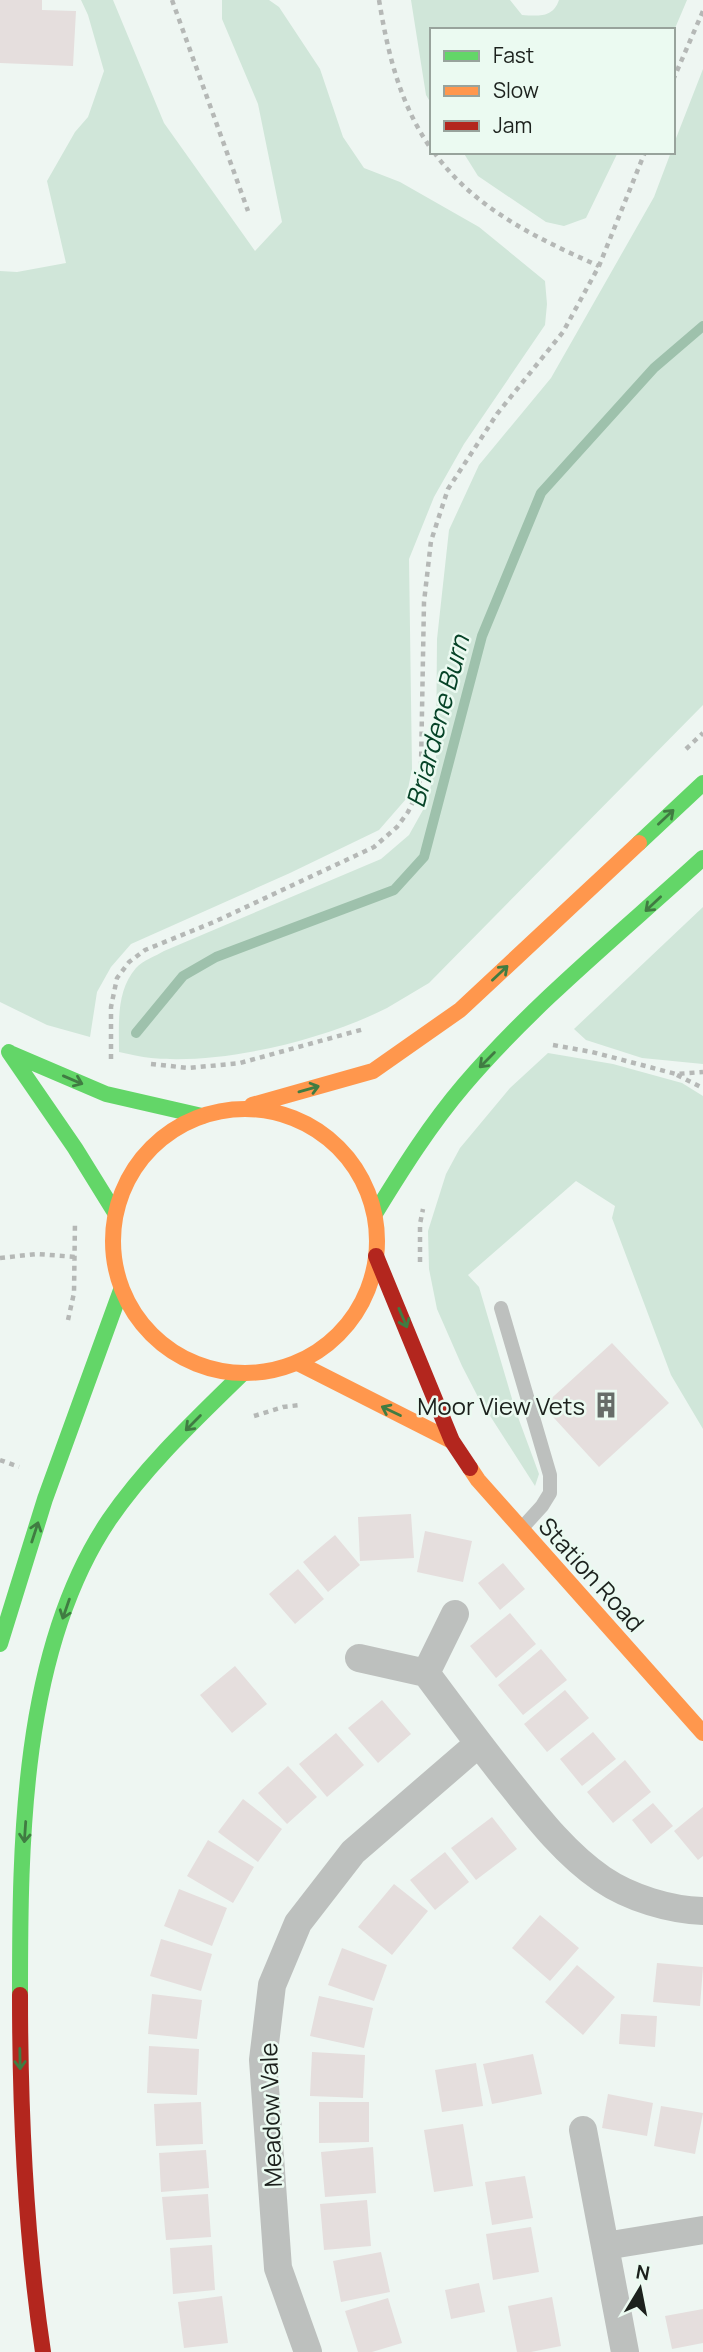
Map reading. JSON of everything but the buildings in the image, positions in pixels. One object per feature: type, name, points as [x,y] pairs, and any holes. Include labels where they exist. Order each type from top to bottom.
[{"type":"main road","points":[[243,1107],[284,1113],[309,1123],[334,1142],[353,1165],[376,1212],[376,1256],[371,1285],[359,1312],[335,1339],[298,1363],[241,1375],[191,1363],[156,1341],[135,1316],[121,1290],[112,1240],[114,1211],[130,1174],[157,1142],[180,1126],[202,1116],[373,1071],[460,1010],[703,783]]},
{"type":"main road","points":[[376,1212],[415,1149],[478,1070],[555,993],[703,858]]},
{"type":"main road","points":[[5,1049],[106,1094],[202,1116]]},
{"type":"main road","points":[[5,1049],[75,1148],[114,1211]]},
{"type":"main road","name":"Station Road","points":[[376,1256],[452,1441],[478,1479],[703,1733]]},
{"type":"main road","points":[[0,1644],[45,1499],[121,1290]]},
{"type":"main road","name":"Station Road","points":[[298,1363],[452,1441]]},
{"type":"main road","points":[[43,2352],[26,2184],[20,2009],[26,1807],[45,1676],[66,1606],[93,1546],[149,1466],[241,1375]]},
{"type":"street","points":[[426,1673],[455,1614]]},
{"type":"street","points":[[359,1658],[426,1673],[478,1744],[551,1835],[603,1880],[644,1899],[703,1911]]},
{"type":"street","name":"Meadow Vale","points":[[308,2352],[278,2268],[262,2060],[272,1985],[298,1923],[353,1852],[478,1744]]},
{"type":"street","points":[[583,2130],[625,2352]]},
{"type":"street","points":[[605,2246],[703,2230]]},
{"type":"lane","points":[[500,1308],[550,1475],[550,1493],[522,1529]]},
{"type":"path","points":[[172,0],[248,211]]},
{"type":"path","points":[[379,0],[391,62],[414,124],[430,147]]},
{"type":"path","points":[[675,75],[703,11]]},
{"type":"path","points":[[435,154],[444,167],[492,209],[543,241],[598,265]]},
{"type":"path","points":[[121,1061],[111,1059],[111,1007],[117,978],[129,961],[145,950],[214,922],[374,847],[397,827],[408,812],[419,789],[421,766],[426,578],[431,541],[448,489],[497,414],[563,332],[598,265],[644,154]]},
{"type":"path","points":[[683,751],[703,733]]},
{"type":"path","points":[[144,1064],[189,1068],[240,1063],[373,1026]]},
{"type":"path","points":[[546,1044],[592,1052],[676,1074],[703,1087]]},
{"type":"path","points":[[676,1074],[703,1072]]},
{"type":"path","points":[[420,1273],[420,1224],[425,1201]]},
{"type":"path","points":[[0,1258],[37,1254],[76,1257]]},
{"type":"path","points":[[246,1421],[283,1407],[310,1404]]},
{"type":"green space","points":[[81,0],[113,0],[164,123],[255,251],[282,222],[258,104],[222,19],[222,0],[269,0],[279,7],[320,69],[343,137],[364,168],[400,182],[479,227],[545,281],[547,304],[545,325],[464,444],[434,497],[409,559],[412,769],[406,799],[379,830],[131,944],[111,967],[97,992],[90,1037],[47,1025],[0,1002],[0,271],[17,272],[66,263],[47,181],[75,132],[88,117],[104,71]]},
{"type":"green space","points":[[411,0],[510,0],[522,15],[534,16],[549,13],[559,0],[687,0],[675,28],[430,28],[430,102],[426,95]]},
{"type":"green space","points":[[703,69],[703,705],[429,983],[398,1002],[334,1030],[272,1048],[240,1054],[179,1059],[151,1058],[119,1052],[122,997],[130,977],[142,963],[164,951],[381,859],[409,835],[428,801],[436,757],[437,639],[449,530],[479,465],[551,378],[654,197],[670,154],[675,154],[675,141]]},
{"type":"green space","points":[[464,154],[617,154],[586,218],[564,226],[546,222],[478,176]]},
{"type":"green space","points":[[703,907],[703,1064],[642,1058],[586,1040],[574,1029]]},
{"type":"green space","points":[[548,1053],[613,1064],[682,1083],[703,1096],[703,1429],[671,1375],[612,1218],[615,1206],[576,1181],[468,1275],[479,1287],[515,1409],[539,1474],[535,1486],[478,1397],[437,1309],[429,1269],[428,1231],[446,1174],[460,1148],[510,1088]]},
{"type":"waterway","name":"Briardene Burn","points":[[136,1033],[183,976],[216,957],[394,890],[424,857],[482,636],[541,493],[654,368],[703,326]]},
{"type":"traffic: fast","points":[[639,843],[703,783]]},
{"type":"traffic: fast","points":[[376,1212],[440,1116],[491,1054],[549,996],[703,858]]},
{"type":"traffic: fast","points":[[9,1052],[75,1148],[114,1211]]},
{"type":"traffic: fast","points":[[10,1053],[106,1094],[202,1116]]},
{"type":"traffic: fast","points":[[0,1644],[45,1499],[121,1290]]},
{"type":"traffic: fast","points":[[20,1995],[25,1812],[42,1688],[58,1628],[80,1572],[123,1500],[188,1427],[241,1375]]},
{"type":"traffic: slow","points":[[252,1105],[373,1071],[460,1010],[639,843]]},
{"type":"traffic: slow","points":[[232,1109],[258,1109],[283,1114],[307,1124],[339,1147],[355,1167],[367,1190],[375,1215],[377,1241],[375,1267],[367,1292],[355,1315],[339,1335],[319,1351],[283,1368],[258,1373],[232,1373],[207,1368],[183,1358],[151,1335],[135,1315],[118,1279],[113,1254],[113,1228],[118,1203],[128,1179],[151,1147],[171,1131],[207,1114],[232,1109]]},
{"type":"traffic: slow","points":[[298,1363],[452,1441]]},
{"type":"traffic: slow","points":[[470,1468],[703,1733]]},
{"type":"traffic: jam","points":[[376,1256],[452,1441],[470,1468]]},
{"type":"traffic: jam","points":[[20,1995],[25,2174],[43,2352]]},
{"type":"place","name":"Moor View Vets","points":[[606,1405]]}]
